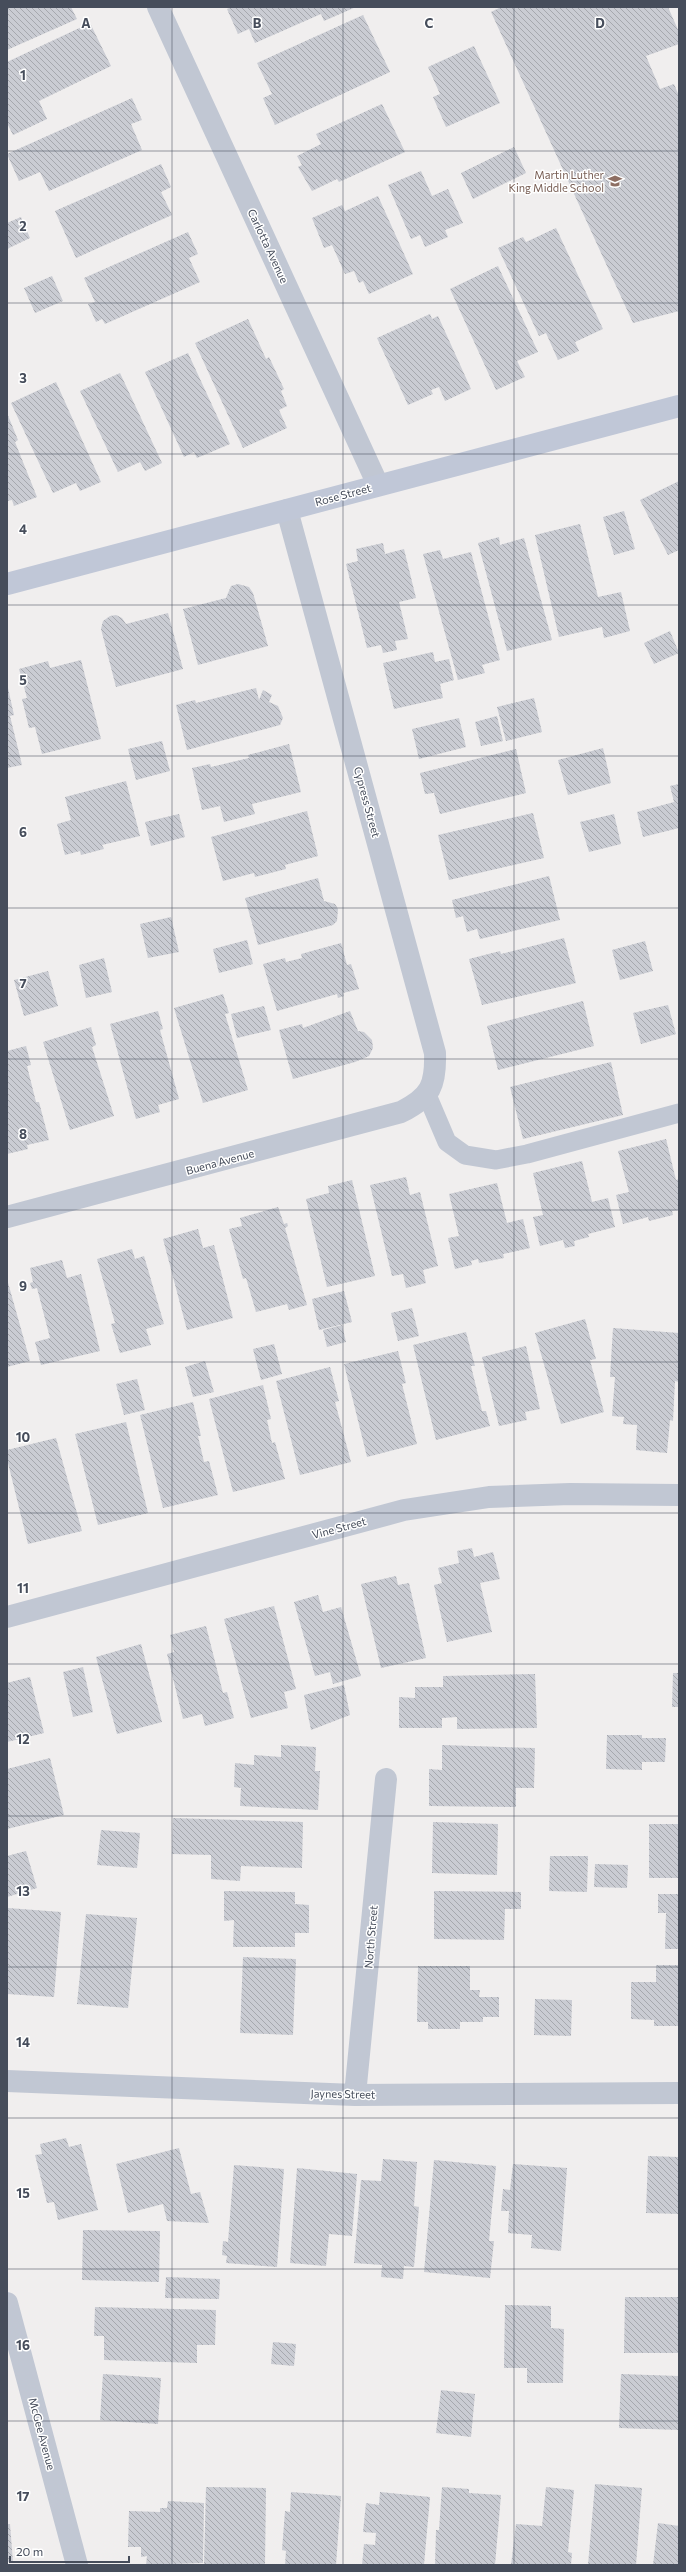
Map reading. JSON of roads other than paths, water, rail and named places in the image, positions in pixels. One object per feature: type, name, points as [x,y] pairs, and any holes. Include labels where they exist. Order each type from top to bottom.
[{"type":"street","name":"Carlotta Avenue","points":[[158,7],[378,485]]},
{"type":"street","name":"Rose Street","points":[[7,584],[679,406]]},
{"type":"street","name":"Cypress Street","points":[[287,510],[435,1053],[436,1076],[427,1095]]},
{"type":"street","name":"Buena Avenue","points":[[7,1217],[357,1126],[401,1112],[427,1095]]},
{"type":"street","name":"Vine Street","points":[[7,1617],[404,1510],[489,1497],[570,1494],[679,1496]]},
{"type":"street","name":"North Street","points":[[355,2095],[386,1779]]},
{"type":"street","name":"Jaynes Street","points":[[7,2081],[355,2095],[679,2093]]},
{"type":"street","name":"McGee Avenue","points":[[7,2303],[77,2565]]},
{"type":"lane","points":[[427,1095],[447,1142],[465,1155],[496,1160],[527,1154],[679,1113]]},
{"type":"place","name":"Martin Luther King Middle School","points":[[615,181]]}]
